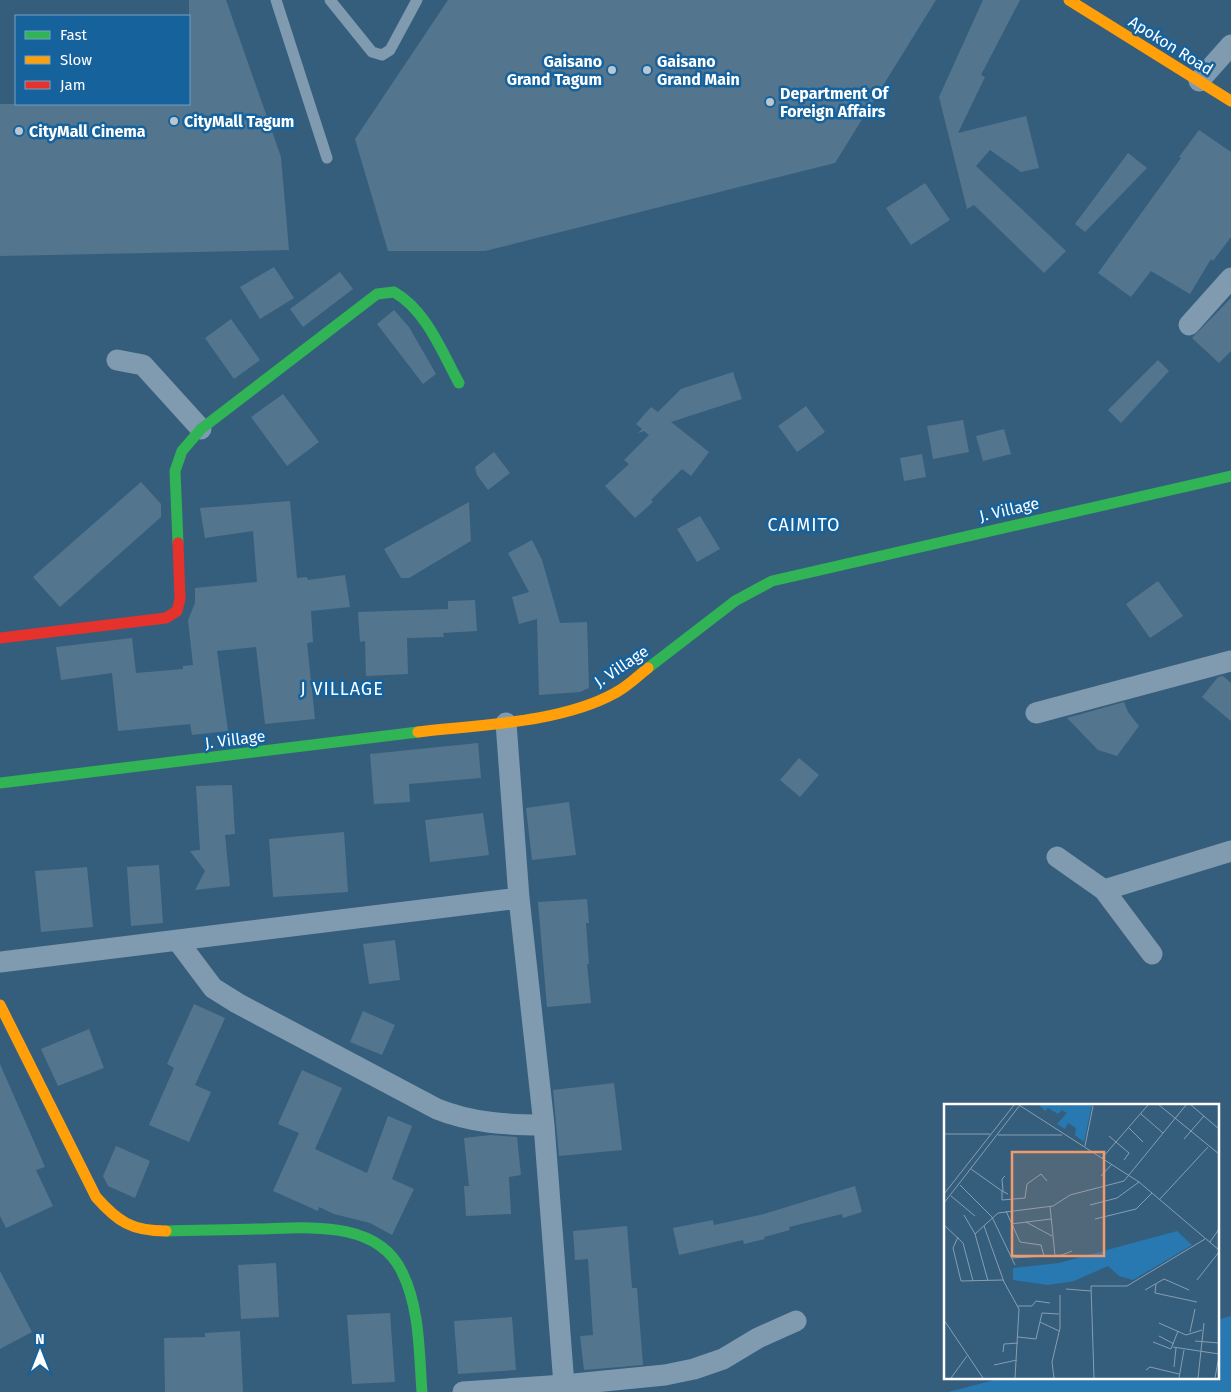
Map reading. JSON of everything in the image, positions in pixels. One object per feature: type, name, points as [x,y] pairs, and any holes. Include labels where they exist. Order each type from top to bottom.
[{"type":"main road","name":"Apokon Road","points":[[1069,0],[1231,101]]},
{"type":"main road","points":[[0,638],[166,618],[177,611],[180,599],[175,471],[182,451],[201,429],[377,294],[384,292],[399,293],[409,302],[429,330],[459,383]]},
{"type":"main road","name":"J. Village","points":[[0,783],[506,723],[585,707],[616,693],[735,600],[772,581],[1231,476]]},
{"type":"main road","points":[[0,1005],[96,1197],[117,1220],[129,1227],[145,1231],[324,1228],[350,1232],[380,1244],[401,1266],[411,1291],[422,1392]]},
{"type":"street","points":[[1199,81],[1231,45]]},
{"type":"street","points":[[1189,325],[1231,278]]},
{"type":"street","points":[[117,360],[143,365],[201,429]]},
{"type":"street","points":[[1036,713],[1231,661]]},
{"type":"street","points":[[506,723],[519,898],[544,1125],[564,1385]]},
{"type":"street","points":[[1104,890],[1231,850]]},
{"type":"street","points":[[1058,857],[1104,890],[1152,954]]},
{"type":"street","points":[[0,962],[519,898]]},
{"type":"street","points":[[177,940],[213,988],[437,1109],[459,1118],[478,1121],[544,1125]]},
{"type":"street","points":[[462,1392],[564,1385],[665,1375],[694,1369],[722,1359],[758,1338],[796,1321]]},
{"type":"lane","points":[[276,0],[327,158]]},
{"type":"lane","points":[[330,0],[372,52],[382,55],[390,50],[417,0]]},
{"type":"shaded area","points":[[1231,1316],[1231,1392],[948,1392],[994,1380],[1218,1380],[1218,1320]]},
{"type":"building","name":"CityMall Tagum","points":[[189,0],[226,0],[281,157],[289,250],[0,256],[0,104],[190,105]]},
{"type":"building","name":"Gaisano Grand Tagum","points":[[448,0],[936,0],[835,163],[485,251],[388,251],[355,139]]},
{"type":"building","points":[[983,0],[1020,0],[981,75],[985,77],[958,133],[1026,116],[1039,168],[1021,172],[990,150],[976,166],[1066,251],[1044,273],[974,205],[967,209],[939,97]]},
{"type":"building","points":[[1199,130],[1231,152],[1231,237],[1213,261],[1211,259],[1190,294],[1151,271],[1131,297],[1098,273]]},
{"type":"building","points":[[1128,153],[1147,168],[1085,232],[1075,224]]},
{"type":"building","points":[[925,183],[950,220],[911,245],[886,208]]},
{"type":"building","points":[[274,267],[294,298],[260,319],[240,287]]},
{"type":"building","points":[[340,272],[353,289],[303,327],[290,309]]},
{"type":"building","points":[[1231,298],[1231,351],[1219,363],[1192,338]]},
{"type":"building","points":[[394,310],[409,327],[436,374],[423,384],[377,324]]},
{"type":"building","points":[[231,319],[260,360],[234,379],[205,338]]},
{"type":"building","points":[[1158,360],[1169,371],[1121,423],[1108,410]]},
{"type":"building","points":[[733,372],[742,399],[671,422],[709,452],[691,476],[682,469],[651,500],[653,502],[635,518],[605,486],[629,464],[624,460],[649,435],[644,431],[638,433],[642,429],[636,424],[651,407],[658,412],[681,389]]},
{"type":"building","points":[[283,394],[319,442],[287,466],[251,417]]},
{"type":"building","points":[[806,406],[825,432],[797,452],[778,426]]},
{"type":"building","points":[[963,420],[969,452],[933,459],[927,426]]},
{"type":"building","points":[[1004,429],[1011,454],[983,461],[976,436]]},
{"type":"building","points":[[494,452],[510,473],[488,490],[477,475],[475,467]]},
{"type":"building","points":[[922,454],[926,477],[904,481],[900,458]]},
{"type":"building","points":[[141,482],[161,504],[161,517],[60,607],[33,577]]},
{"type":"building","points":[[290,501],[297,578],[307,577],[308,580],[345,575],[350,607],[311,611],[313,642],[307,643],[315,719],[265,724],[256,647],[217,651],[228,731],[192,735],[190,724],[118,731],[112,673],[61,680],[56,647],[132,638],[136,673],[183,669],[183,666],[193,665],[188,620],[195,603],[195,588],[257,582],[253,531],[205,538],[200,508]]},
{"type":"building","points":[[469,502],[471,541],[409,578],[401,578],[384,549]]},
{"type":"building","points":[[700,516],[720,549],[697,562],[677,529]]},
{"type":"building","points":[[532,540],[542,560],[560,623],[587,622],[589,688],[580,692],[539,695],[537,619],[519,624],[512,597],[529,592],[508,553]]},
{"type":"building","points":[[1158,581],[1183,616],[1150,638],[1126,604]]},
{"type":"building","points":[[475,600],[477,631],[443,633],[444,637],[407,638],[408,674],[366,676],[365,641],[360,642],[358,612],[448,609],[448,601]]},
{"type":"building","points":[[1223,676],[1231,683],[1231,721],[1202,697],[1218,677]]},
{"type":"building","points":[[1124,702],[1128,712],[1139,726],[1117,756],[1098,750],[1067,718]]},
{"type":"building","points":[[478,743],[481,778],[409,784],[410,802],[374,804],[370,754]]},
{"type":"building","points":[[799,758],[819,775],[800,797],[780,780]]},
{"type":"building","points":[[232,785],[235,834],[225,835],[230,886],[195,890],[205,871],[190,851],[200,850],[196,786]]},
{"type":"building","points":[[569,802],[576,855],[532,860],[526,808]]},
{"type":"building","points":[[483,813],[489,855],[430,862],[425,820]]},
{"type":"building","points":[[344,832],[348,892],[273,897],[269,839]]},
{"type":"building","points":[[159,865],[163,923],[131,926],[127,867]]},
{"type":"building","points":[[87,867],[93,927],[41,932],[35,871]]},
{"type":"building","points":[[587,899],[589,923],[586,923],[589,964],[587,964],[591,1003],[547,1007],[538,902]]},
{"type":"building","points":[[395,940],[400,980],[369,984],[363,944]]},
{"type":"building","points":[[194,1004],[225,1018],[195,1085],[211,1092],[189,1142],[149,1125],[174,1068],[167,1064]]},
{"type":"building","points":[[363,1011],[395,1025],[382,1055],[350,1042]]},
{"type":"building","points":[[89,1029],[104,1068],[58,1086],[41,1049]]},
{"type":"building","points":[[0,1064],[45,1167],[36,1170],[53,1206],[6,1228],[0,1216]]},
{"type":"building","points":[[302,1070],[342,1088],[315,1149],[367,1173],[388,1116],[412,1126],[392,1179],[414,1189],[392,1235],[370,1223],[334,1214],[319,1207],[318,1211],[273,1191],[299,1133],[278,1124]]},
{"type":"building","points":[[614,1083],[622,1150],[559,1156],[553,1090]]},
{"type":"building","points":[[491,1135],[517,1137],[521,1175],[509,1177],[511,1214],[466,1216],[464,1186],[469,1186],[464,1138]]},
{"type":"building","points":[[116,1146],[150,1161],[135,1198],[108,1186],[103,1176]]},
{"type":"building","points":[[855,1186],[862,1212],[843,1218],[842,1214],[789,1227],[790,1230],[744,1244],[743,1240],[679,1255],[673,1228],[713,1220],[714,1225],[764,1214]]},
{"type":"building","points":[[627,1226],[632,1288],[637,1288],[643,1365],[584,1370],[580,1336],[593,1335],[588,1259],[575,1260],[573,1231]]},
{"type":"building","points":[[276,1263],[279,1317],[241,1319],[238,1265]]},
{"type":"building","points":[[0,1271],[32,1332],[0,1349]]},
{"type":"building","points":[[390,1313],[395,1382],[352,1384],[347,1315]]},
{"type":"building","points":[[512,1317],[516,1370],[458,1374],[454,1321]]},
{"type":"building","points":[[240,1331],[243,1392],[165,1392],[164,1338],[205,1337],[205,1333]]},
{"type":"traffic: fast","points":[[178,543],[175,471],[182,451],[201,429],[377,294],[394,292],[415,309],[432,333],[459,383]]},
{"type":"traffic: fast","points":[[648,668],[735,601],[772,581],[1231,476]]},
{"type":"traffic: fast","points":[[0,783],[418,732]]},
{"type":"traffic: fast","points":[[166,1231],[318,1228],[339,1230],[358,1235],[376,1243],[391,1255],[408,1286],[418,1331],[422,1392]]},
{"type":"traffic: slow","points":[[1069,0],[1231,101]]},
{"type":"traffic: slow","points":[[418,732],[519,721],[570,711],[615,693],[648,668]]},
{"type":"traffic: slow","points":[[0,1005],[96,1197],[111,1213],[126,1223],[144,1229],[166,1231]]},
{"type":"traffic: jam","points":[[0,638],[166,618],[177,611],[180,599],[178,543]]},
{"type":"place","name":"Gaisano Grand Tagum","points":[[612,70]]},
{"type":"place","name":"Gaisano Grand Main","points":[[647,70]]},
{"type":"place","name":"Department Of Foreign Affairs","points":[[770,102]]},
{"type":"place","name":"CityMall Tagum","points":[[174,121]]},
{"type":"place","name":"CityMall Cinema","points":[[19,131]]},
{"type":"district","name":"CAIMITO","points":[[804,525]]},
{"type":"district","name":"J VILLAGE","points":[[342,689]]}]
